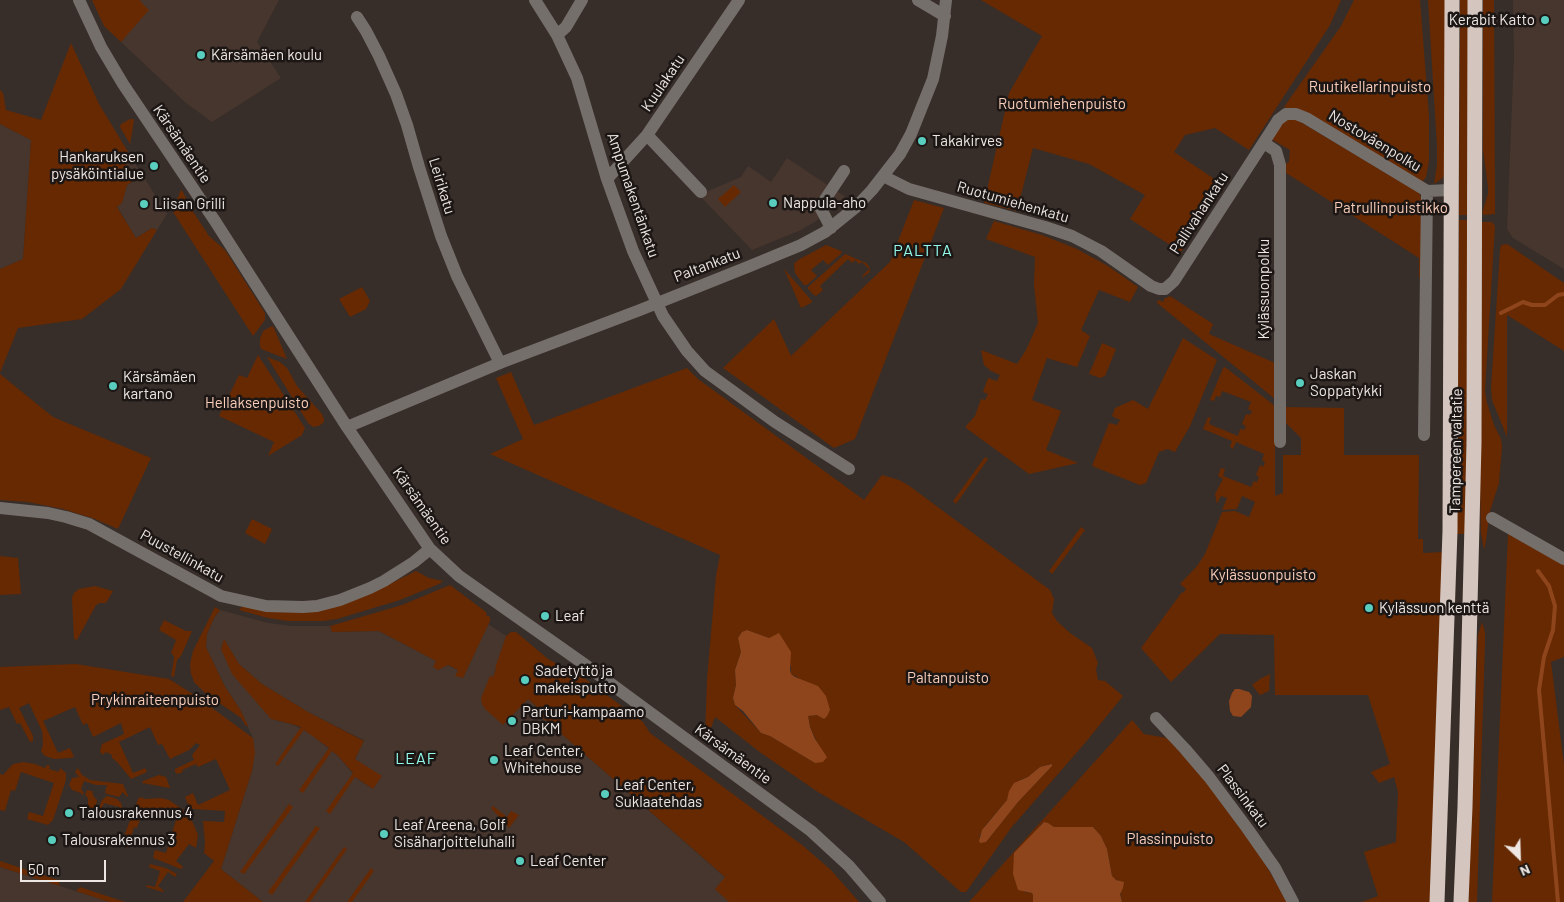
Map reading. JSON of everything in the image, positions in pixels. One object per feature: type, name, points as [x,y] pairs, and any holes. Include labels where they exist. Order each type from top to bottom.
[{"type":"highway","name":"Tampereen valtatie","points":[[1437,902],[1450,530],[1452,0]]},
{"type":"highway","name":"Tampereen valtatie","points":[[1461,902],[1474,443],[1475,0]]},
{"type":"street","name":"Kärsämäentie","points":[[78,0],[97,39],[123,84],[347,427],[430,549],[459,576],[534,628],[811,831],[849,866],[880,902]]},
{"type":"street","name":"Ampumakentänkatu","points":[[535,0],[557,35],[577,78],[607,178],[633,251],[663,316],[687,351],[706,371],[775,422],[849,469]]},
{"type":"street","points":[[557,35],[566,27],[582,0]]},
{"type":"street","name":"Kuulakatu","points":[[607,178],[647,135],[739,0]]},
{"type":"street","points":[[918,0],[945,16]]},
{"type":"street","name":"Paltankatu","points":[[347,427],[500,363],[794,248],[824,233],[856,207],[900,154],[912,134],[927,97],[939,56],[946,0]]},
{"type":"street","name":"Leirikatu","points":[[356,17],[366,31],[393,87],[407,125],[418,167],[441,236],[457,276],[500,363]]},
{"type":"street","name":"Nostoväenpolku","points":[[1264,144],[1278,120],[1286,114],[1296,114],[1427,191]]},
{"type":"street","points":[[647,135],[701,192]]},
{"type":"street","name":"Pallivahankatu","points":[[1154,288],[1165,289],[1174,281],[1264,144]]},
{"type":"street","name":"Kylässuonpolku","points":[[1264,144],[1276,151],[1280,165],[1280,442]]},
{"type":"street","points":[[831,228],[820,207],[844,171]]},
{"type":"street","name":"Ruotumiehenkatu","points":[[883,176],[910,189],[1072,236],[1101,251],[1154,288]]},
{"type":"street","points":[[1424,436],[1427,191],[1450,190]]},
{"type":"street","name":"Puustellinkatu","points":[[0,508],[48,513],[89,524],[221,596],[266,606],[303,607],[340,600],[384,580],[414,562],[430,549]]},
{"type":"street","points":[[1492,518],[1564,559]]},
{"type":"street","name":"Plassinkatu","points":[[1156,718],[1201,767],[1244,823],[1271,862],[1293,902]]},
{"type":"shaded area","name":"Kärsämäen koulu","points":[[112,0],[279,0],[257,42],[281,78],[212,122],[186,103],[121,42],[125,37]]},
{"type":"shaded area","points":[[1513,0],[1564,0],[1564,269],[1513,238],[1507,229],[1514,57]]},
{"type":"shaded area","points":[[0,124],[31,140],[23,259],[0,269]]},
{"type":"shaded area","name":"Nappula-aho","points":[[787,158],[847,198],[801,230],[752,250],[699,195],[741,177],[748,166],[771,182]]},
{"type":"shaded area","points":[[133,160],[167,214],[157,230],[152,228],[136,238],[117,206],[122,203],[127,185],[135,180],[125,165]]},
{"type":"shaded area","name":"Leaf Center","points":[[220,610],[268,623],[291,626],[330,626],[332,632],[379,631],[436,661],[434,667],[438,670],[447,665],[458,670],[463,678],[488,624],[506,636],[493,678],[491,676],[503,725],[527,698],[544,713],[541,716],[753,902],[263,902],[221,869],[252,771],[253,738],[241,711],[224,685],[206,647],[207,634]],"holes":[[[224,640],[239,664],[262,684],[308,712],[364,740],[355,760],[373,789],[357,779],[338,756],[308,732],[291,724],[276,721],[221,649]]]},
{"type":"shaded area","points":[[747,630],[769,638],[779,633],[791,652],[791,674],[818,686],[826,696],[830,710],[827,716],[824,719],[817,715],[808,716],[815,739],[827,757],[823,762],[815,763],[770,736],[761,733],[743,711],[735,705],[733,698],[736,685],[735,670],[741,652],[738,638],[742,632]]},
{"type":"shaded area","points":[[1235,689],[1249,692],[1252,696],[1251,707],[1241,717],[1233,716],[1230,711],[1229,701]]},
{"type":"shaded area","points":[[1052,764],[986,842],[980,843],[982,830],[1007,800],[1009,791],[1014,783],[1028,777],[1040,767]]},
{"type":"shaded area","points":[[1044,822],[1054,827],[1093,827],[1101,836],[1107,849],[1112,876],[1116,880],[1124,882],[1120,894],[1122,902],[1033,902],[1032,893],[1018,890],[1013,874],[1014,853]]},
{"type":"shaded area","points":[[0,867],[60,886],[109,902],[0,902]]},
{"type":"green space","points":[[92,0],[141,0],[149,10],[121,42],[104,26]]},
{"type":"green space","name":"Ruotumiehenpuisto","points":[[981,0],[1341,0],[1330,25],[1249,150],[1215,128],[1185,135],[1174,152],[1225,186],[1181,252],[1130,219],[1145,195],[1089,164],[1033,148],[1017,211],[984,203],[1009,93],[1042,36]]},
{"type":"green space","name":"Ruutikellarinpuisto","points":[[1354,0],[1420,0],[1429,116],[1429,161],[1426,177],[1421,183],[1284,107],[1341,26]]},
{"type":"green space","points":[[1428,0],[1446,0],[1445,170],[1443,178],[1434,184],[1437,146]]},
{"type":"green space","points":[[1460,0],[1468,0],[1469,215],[1459,215]]},
{"type":"green space","points":[[1483,0],[1494,0],[1495,214],[1484,215],[1482,213],[1488,194],[1488,187],[1483,150]]},
{"type":"green space","points":[[71,43],[99,104],[133,160],[126,165],[135,180],[127,185],[122,203],[117,207],[136,238],[152,228],[157,230],[121,289],[82,319],[18,328],[0,373],[0,269],[23,259],[31,140],[0,124],[0,90],[3,93],[6,110],[41,120]]},
{"type":"green space","points":[[130,119],[134,121],[130,144],[120,127],[121,124]]},
{"type":"green space","name":"Patrullinpuistikko","points":[[1287,120],[1297,120],[1419,193],[1422,200],[1422,272],[1419,279],[1419,258],[1283,171],[1284,165],[1289,162],[1290,150],[1271,139],[1275,130]]},
{"type":"green space","points":[[734,185],[741,192],[725,207],[718,199]]},
{"type":"green space","points":[[182,190],[190,207],[209,236],[225,250],[265,313],[265,320],[253,336],[173,212]]},
{"type":"green space","points":[[914,200],[944,208],[855,439],[834,448],[723,368],[774,319],[791,356],[890,262]]},
{"type":"green space","points":[[1459,220],[1468,220],[1466,534],[1457,534]]},
{"type":"green space","points":[[994,221],[1042,235],[1077,249],[1108,266],[1138,287],[1130,302],[1099,290],[1081,330],[1090,336],[1077,367],[1047,358],[1032,400],[1061,411],[1046,450],[1078,463],[1029,474],[966,428],[975,416],[981,399],[985,400],[988,394],[983,392],[988,378],[997,381],[1000,375],[984,365],[981,350],[1017,364],[1026,350],[1038,323],[1034,285],[1035,257],[986,239]]},
{"type":"green space","points":[[1482,222],[1492,222],[1495,226],[1485,391],[1487,403],[1501,439],[1502,447],[1499,483],[1490,511],[1484,549],[1481,533],[1480,484]]},
{"type":"green space","points":[[1507,244],[1564,283],[1564,351],[1507,315],[1507,437],[1492,400],[1491,388],[1500,250],[1501,245]]},
{"type":"green space","points":[[826,245],[842,253],[828,265],[823,260],[811,270],[817,276],[807,285],[804,285],[795,273],[794,264]]},
{"type":"green space","points":[[845,254],[866,263],[869,266],[870,272],[863,277],[869,269],[862,262],[859,264],[855,260],[852,263],[848,259],[820,286],[823,290],[816,296],[814,295],[808,287]]},
{"type":"green space","points":[[784,269],[812,301],[811,303],[801,308]]},
{"type":"green space","points":[[362,287],[370,301],[366,309],[350,317],[339,299]]},
{"type":"green space","points":[[1170,296],[1213,324],[1209,334],[1275,363],[1275,399],[1157,303],[1158,300],[1163,302],[1164,299]]},
{"type":"green space","points":[[272,326],[287,359],[261,349],[260,339],[263,331]]},
{"type":"green space","points":[[1183,338],[1217,360],[1190,426],[1175,452],[1168,449],[1159,452],[1146,483],[1140,485],[1092,466],[1109,423],[1117,425],[1120,420],[1112,416],[1115,408],[1133,400],[1148,409]]},
{"type":"green space","points":[[1102,343],[1116,349],[1105,376],[1100,378],[1089,374]]},
{"type":"green space","name":"Hellaksenpuisto","points":[[258,355],[305,428],[302,435],[268,456],[274,442],[219,416],[239,375],[247,378]]},
{"type":"green space","points":[[267,357],[280,362],[287,368],[297,386],[322,414],[324,422],[319,426],[313,427],[308,423]]},
{"type":"green space","name":"Kylässuonpuisto","points":[[1225,367],[1275,406],[1275,496],[1283,493],[1283,455],[1301,455],[1301,438],[1285,422],[1283,407],[1344,408],[1344,455],[1419,455],[1418,539],[1423,539],[1423,553],[1443,552],[1430,902],[1362,902],[1378,896],[1364,852],[1396,842],[1398,792],[1394,777],[1379,783],[1371,772],[1390,764],[1368,695],[1275,695],[1274,635],[1220,634],[1171,682],[1141,648],[1186,589],[1180,584],[1197,566],[1205,554],[1222,512],[1235,511],[1249,517],[1255,502],[1242,496],[1237,509],[1222,510],[1227,498],[1221,496],[1217,504],[1215,494],[1223,479],[1218,476],[1221,468],[1225,469],[1223,476],[1251,487],[1254,481],[1257,482],[1259,477],[1256,475],[1260,465],[1263,467],[1265,462],[1262,460],[1264,454],[1236,442],[1233,449],[1230,447],[1232,441],[1203,429],[1208,417],[1211,418],[1209,424],[1238,436],[1240,429],[1244,430],[1246,426],[1242,424],[1246,414],[1250,415],[1252,411],[1248,409],[1251,402],[1222,391],[1220,397],[1216,396],[1214,401],[1210,400]]},
{"type":"green space","name":"Paltanpuisto","points":[[687,368],[698,379],[864,500],[882,475],[899,480],[1050,590],[1054,599],[1052,613],[1057,621],[1070,633],[1092,648],[1098,663],[1096,669],[1098,680],[1105,681],[1123,696],[1011,828],[966,892],[961,892],[904,842],[818,792],[761,753],[715,717],[709,733],[705,737],[707,679],[716,576],[720,555],[490,454],[523,439],[496,378],[511,372],[534,425]],"holes":[[[747,630],[769,638],[791,667],[791,674],[797,677],[830,710],[824,719],[818,715],[808,716],[810,727],[818,744],[815,763],[770,736],[761,733],[735,705],[733,698],[736,685],[735,670],[741,652],[738,638],[742,632]],[[1051,764],[1052,766],[1018,802],[986,842],[979,837],[985,826],[1007,800],[1020,780],[1028,777],[1040,767]]]},
{"type":"green space","points":[[0,374],[53,417],[151,458],[118,529],[95,519],[63,509],[28,502],[0,500]]},
{"type":"green space","points":[[985,457],[988,459],[956,504],[953,501]]},
{"type":"green space","points":[[252,519],[272,529],[265,544],[245,533]]},
{"type":"green space","points":[[1081,527],[1085,530],[1052,574],[1049,571]]},
{"type":"green space","points":[[1508,534],[1564,564],[1564,657],[1551,662],[1564,765],[1564,902],[1492,902]]},
{"type":"green space","points":[[0,556],[18,558],[21,594],[0,595]]},
{"type":"green space","points":[[416,571],[429,578],[443,581],[400,600],[337,619],[288,621],[239,610],[242,607],[365,596]]},
{"type":"green space","points":[[450,585],[486,612],[490,618],[463,678],[455,676],[458,670],[448,665],[438,670],[433,667],[436,661],[379,631],[332,632],[330,626],[402,605]]},
{"type":"green space","points":[[95,586],[113,591],[106,603],[96,605],[77,640],[74,639],[72,598],[79,589]]},
{"type":"green space","points":[[215,607],[220,610],[207,634],[206,647],[224,685],[241,711],[248,726],[246,726],[241,718],[205,693],[194,682],[191,674],[190,664],[193,651]]},
{"type":"green space","points":[[164,620],[186,631],[192,631],[181,656],[177,660],[174,677],[171,676],[174,656],[171,653],[176,640],[159,630]]},
{"type":"green space","points":[[1482,622],[1485,642],[1477,902],[1468,902],[1478,635]]},
{"type":"green space","points":[[511,632],[516,632],[548,659],[584,678],[643,722],[650,733],[802,845],[831,870],[859,902],[729,902],[715,889],[725,877],[541,716],[544,713],[528,699],[503,725],[485,709],[481,698],[490,676],[493,677],[506,636]]},
{"type":"green space","points":[[224,639],[239,664],[262,684],[308,712],[364,741],[355,759],[382,776],[373,789],[355,777],[330,814],[326,811],[353,773],[332,751],[303,793],[299,790],[329,748],[304,730],[278,766],[275,764],[301,727],[271,719],[232,674],[221,649]]},
{"type":"green space","name":"Prykinraiteenpuisto","points":[[76,664],[169,679],[196,696],[253,738],[255,753],[252,771],[221,869],[263,902],[183,902],[214,861],[204,853],[203,821],[224,822],[225,811],[193,809],[185,797],[193,793],[198,805],[230,790],[216,759],[198,767],[196,764],[177,774],[175,772],[175,769],[194,760],[192,755],[200,745],[196,743],[189,750],[170,759],[162,744],[158,745],[150,727],[119,742],[133,773],[145,768],[147,772],[131,779],[112,758],[112,755],[106,752],[102,755],[100,751],[102,744],[124,734],[121,723],[93,737],[87,723],[83,725],[75,707],[43,721],[58,753],[70,748],[74,757],[54,759],[45,756],[41,751],[43,744],[42,731],[29,703],[19,708],[33,736],[33,741],[30,742],[20,723],[17,724],[9,707],[0,710],[0,667]]},
{"type":"green space","points":[[1270,674],[1269,691],[1260,695],[1252,685]]},
{"type":"green space","name":"Plassinpuisto","points":[[1132,720],[1144,734],[1167,738],[1197,770],[1260,855],[1287,902],[1122,902],[1118,880],[1112,876],[1107,849],[1101,836],[1093,827],[1054,827],[1045,822],[1041,824],[1024,892],[1032,893],[1033,902],[969,902]]},
{"type":"green space","points":[[23,762],[45,768],[48,765],[50,766],[49,769],[59,772],[60,768],[66,773],[66,780],[53,820],[48,825],[27,819],[29,812],[43,816],[54,783],[21,772],[15,791],[11,790],[5,811],[0,810],[0,774],[3,775],[13,764]]},
{"type":"green space","points":[[78,768],[82,775],[90,780],[123,784],[128,796],[123,792],[119,797],[105,793],[107,785],[96,785],[84,781],[81,789],[84,793],[82,795],[72,790],[69,785],[72,778],[79,777],[75,772]]},
{"type":"green space","points":[[159,775],[166,777],[170,788],[142,783],[143,781]]},
{"type":"green space","points":[[87,790],[92,791],[97,800],[94,810],[88,806],[88,798],[85,795]]},
{"type":"green space","points":[[108,796],[117,799],[121,803],[122,808],[104,803],[101,810],[99,809],[101,802]]},
{"type":"green space","points":[[141,797],[145,799],[161,798],[169,800],[185,811],[193,823],[198,835],[196,848],[189,844],[176,861],[183,867],[181,869],[153,858],[155,850],[166,853],[176,820],[143,810],[137,828],[134,827],[128,848],[123,845],[123,839],[138,799]]},
{"type":"green space","points":[[289,804],[293,807],[244,874],[240,872]]},
{"type":"green space","points":[[493,806],[507,817],[511,811],[519,815],[509,828],[491,808]]},
{"type":"green space","points":[[316,826],[320,828],[272,895],[268,892]]},
{"type":"green space","points":[[344,847],[347,849],[310,902],[305,902]]},
{"type":"green space","points":[[0,861],[58,880],[60,886],[0,867]]},
{"type":"green space","points":[[150,864],[166,868],[177,874],[175,877],[168,872],[158,886],[163,892],[146,887],[147,885],[155,887],[160,871],[149,867]]},
{"type":"green space","points":[[371,868],[374,871],[352,902],[347,902]]},
{"type":"green space","points":[[80,887],[125,902],[109,902],[76,891]]},
{"type":"waterway","points":[[1501,313],[1523,302],[1532,305],[1545,305],[1558,295],[1564,294]]},
{"type":"waterway","points":[[1538,571],[1549,586],[1555,606],[1553,630],[1544,657],[1539,690],[1558,902]]},
{"type":"place","name":"Kerabit Katto","points":[[1545,20]]},
{"type":"place","name":"Kärsämäen koulu","points":[[201,55]]},
{"type":"place","name":"Takakirves","points":[[922,141]]},
{"type":"place","name":"Hankaruksen pysäköintialue","points":[[154,166]]},
{"type":"place","name":"Nappula-aho","points":[[773,203]]},
{"type":"place","name":"Liisan Grilli","points":[[144,204]]},
{"type":"place","name":"Jaskan Soppatykki","points":[[1300,383]]},
{"type":"place","name":"Kärsämäen kartano","points":[[113,386]]},
{"type":"place","name":"Kylässuon kenttä","points":[[1369,608]]},
{"type":"place","name":"Leaf","points":[[545,616]]},
{"type":"place","name":"Sadetyttö ja makeisputto","points":[[525,680]]},
{"type":"place","name":"Parturi-kampaamo DBKM","points":[[512,721]]},
{"type":"place","name":"Leaf Center, Whitehouse","points":[[494,760]]},
{"type":"place","name":"Leaf Center, Suklaatehdas","points":[[605,794]]},
{"type":"place","name":"Talousrakennus 4","points":[[69,813]]},
{"type":"place","name":"Leaf Areena, Golf Sisäharjoitteluhalli","points":[[384,834]]},
{"type":"place","name":"Talousrakennus 3","points":[[52,840]]},
{"type":"place","name":"Leaf Center","points":[[520,861]]},
{"type":"district","name":"PALTTA","points":[[923,251]]},
{"type":"district","name":"LEAF","points":[[416,759]]}]
